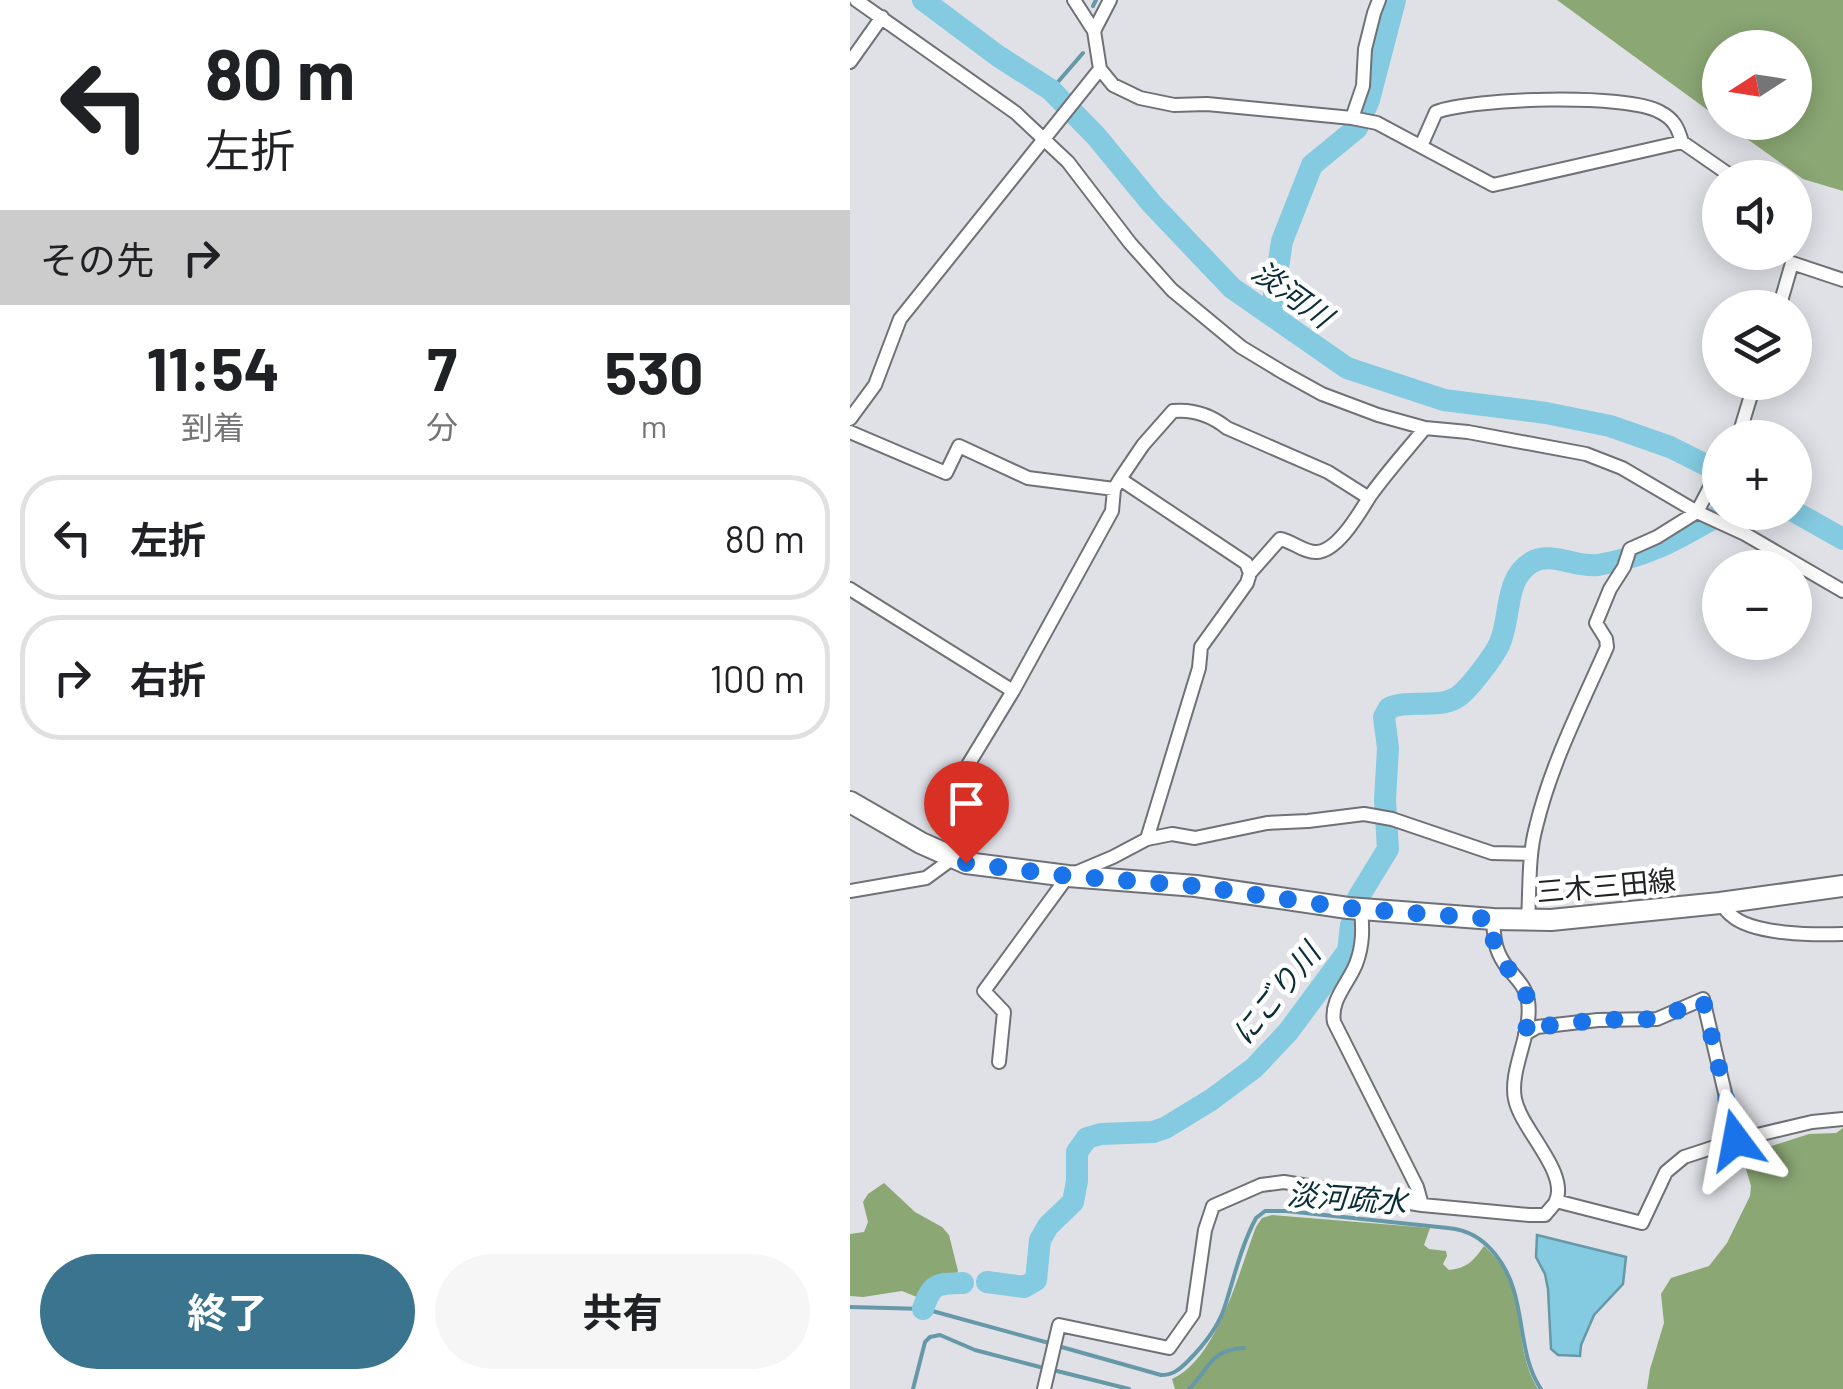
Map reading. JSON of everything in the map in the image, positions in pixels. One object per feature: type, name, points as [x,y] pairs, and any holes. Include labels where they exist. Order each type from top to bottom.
[{"type":"main road","name":"三木三田線","points":[[850,802],[952,858],[994,868],[1196,886],[1361,910],[1551,920],[1843,886]]},
{"type":"street","points":[[856,0],[1016,113],[1045,139],[1172,290],[1241,348],[1322,394],[1378,415],[1426,428],[1586,454],[1622,468],[1843,591]]},
{"type":"street","points":[[850,419],[875,386],[900,319],[1098,72],[1094,31],[1074,0]]},
{"type":"street","points":[[1094,31],[1110,0]]},
{"type":"street","points":[[1352,118],[1363,86],[1366,49],[1379,0]]},
{"type":"street","points":[[850,62],[882,17]]},
{"type":"street","points":[[1098,72],[1140,98],[1174,105],[1207,104],[1377,123],[1492,185],[1682,142]]},
{"type":"street","points":[[1421,146],[1436,112],[1448,108],[1503,100],[1625,103],[1650,108],[1672,119],[1682,142],[1708,160]]},
{"type":"street","points":[[1812,267],[1843,280]]},
{"type":"street","points":[[968,765],[1112,511],[1117,484],[1143,445],[1173,411],[1188,410],[1214,418],[1228,428],[1328,472],[1369,498]]},
{"type":"street","points":[[1147,839],[1199,668],[1202,646],[1248,583],[1250,572],[1280,539],[1311,552],[1328,548],[1361,515],[1369,498],[1426,428]]},
{"type":"street","points":[[850,432],[946,473],[959,446],[1028,478],[1117,484],[1246,563],[1250,572]]},
{"type":"street","points":[[1528,919],[1535,828],[1559,753],[1607,647],[1596,623],[1630,549],[1697,512],[1702,502]]},
{"type":"street","points":[[850,589],[1013,691]]},
{"type":"street","points":[[999,1062],[1004,1012],[984,991],[1068,876],[1147,839],[1172,834],[1195,838],[1268,822],[1364,814],[1392,819],[1492,853],[1531,854]]},
{"type":"street","points":[[850,891],[926,878],[952,858]]},
{"type":"street","points":[[1720,902],[1733,918],[1761,928],[1812,935],[1843,934]]},
{"type":"street","points":[[1361,910],[1364,933],[1357,963],[1332,1009],[1334,1022],[1418,1187],[1422,1205]]},
{"type":"street","points":[[1044,1389],[1059,1325],[1169,1348],[1192,1314],[1205,1230],[1213,1206],[1261,1185],[1284,1182],[1422,1205],[1545,1214],[1556,1201],[1555,1168],[1537,1146],[1516,1102],[1514,1087],[1526,1034],[1526,992],[1494,944],[1492,919]]},
{"type":"street","points":[[1526,1034],[1537,1027],[1598,1020],[1657,1019],[1703,1000],[1736,1140]]},
{"type":"street","points":[[1556,1201],[1642,1222],[1666,1172],[1684,1157],[1736,1140],[1843,1118]]},
{"type":"green space","points":[[1557,0],[1843,0],[1843,191],[1812,182],[1812,160],[1777,160],[1749,140],[1812,140],[1812,30],[1702,30],[1702,106]]},
{"type":"green space","points":[[1843,1128],[1843,1389],[1647,1389],[1664,1323],[1661,1294],[1671,1278],[1709,1266],[1727,1243],[1750,1196],[1746,1169],[1756,1151],[1809,1134],[1836,1133]]},
{"type":"green space","points":[[884,1183],[915,1212],[949,1235],[958,1271],[934,1304],[902,1291],[850,1296],[850,1234],[864,1232],[868,1222],[863,1202]]},
{"type":"green space","points":[[1272,1215],[1430,1228],[1424,1245],[1446,1251],[1443,1264],[1449,1270],[1470,1262],[1484,1246],[1509,1280],[1524,1353],[1538,1389],[1175,1389],[1172,1379],[1202,1353],[1225,1312],[1256,1227],[1262,1218]]},
{"type":"water","points":[[1537,1235],[1626,1257],[1623,1284],[1594,1315],[1580,1356],[1558,1355],[1551,1349],[1548,1289],[1536,1257]]},
{"type":"waterway","name":"淡河川","points":[[923,0],[1051,90],[1232,288],[1347,368],[1444,400],[1610,426],[1702,463]]},
{"type":"waterway","points":[[1093,6],[1096,0]]},
{"type":"waterway","points":[[1271,315],[1282,241],[1312,165],[1357,128],[1369,100],[1395,0]]},
{"type":"waterway","points":[[1051,90],[1083,53]]},
{"type":"waterway","name":"淡河川","points":[[1812,522],[1843,539]]},
{"type":"waterway","name":"にごり川","points":[[1358,898],[1388,849],[1388,748],[1384,717],[1389,708],[1448,701],[1467,688],[1499,645],[1516,578],[1532,562],[1548,558],[1590,565],[1617,561],[1664,545],[1702,525]]},
{"type":"waterway","name":"にごり川","points":[[987,1282],[1024,1287],[1036,1280],[1040,1240],[1048,1226],[1073,1202],[1077,1152],[1087,1138],[1165,1128],[1254,1068],[1288,1032],[1348,951],[1351,925]]},
{"type":"waterway","name":"淡河疏水","points":[[1058,1346],[1161,1375],[1176,1371],[1218,1323],[1256,1218],[1265,1211],[1286,1211],[1455,1229],[1480,1239],[1495,1254],[1513,1287],[1527,1357],[1541,1389]]},
{"type":"waterway","name":"にごり川","points":[[923,1309],[936,1287],[963,1283]]},
{"type":"waterway","name":"淡河疏水","points":[[850,1307],[925,1309],[1049,1343]]},
{"type":"waterway","points":[[913,1389],[925,1342],[940,1335],[975,1350],[1040,1367]]},
{"type":"waterway","points":[[1189,1389],[1217,1356],[1244,1348]]},
{"type":"waterway","points":[[1057,1371],[1129,1389]]},
{"type":"route","points":[[966,863],[1196,886],[1348,908],[1492,919],[1494,944],[1526,992],[1526,1034],[1537,1027],[1598,1020],[1657,1019],[1703,1000],[1736,1140]]}]
